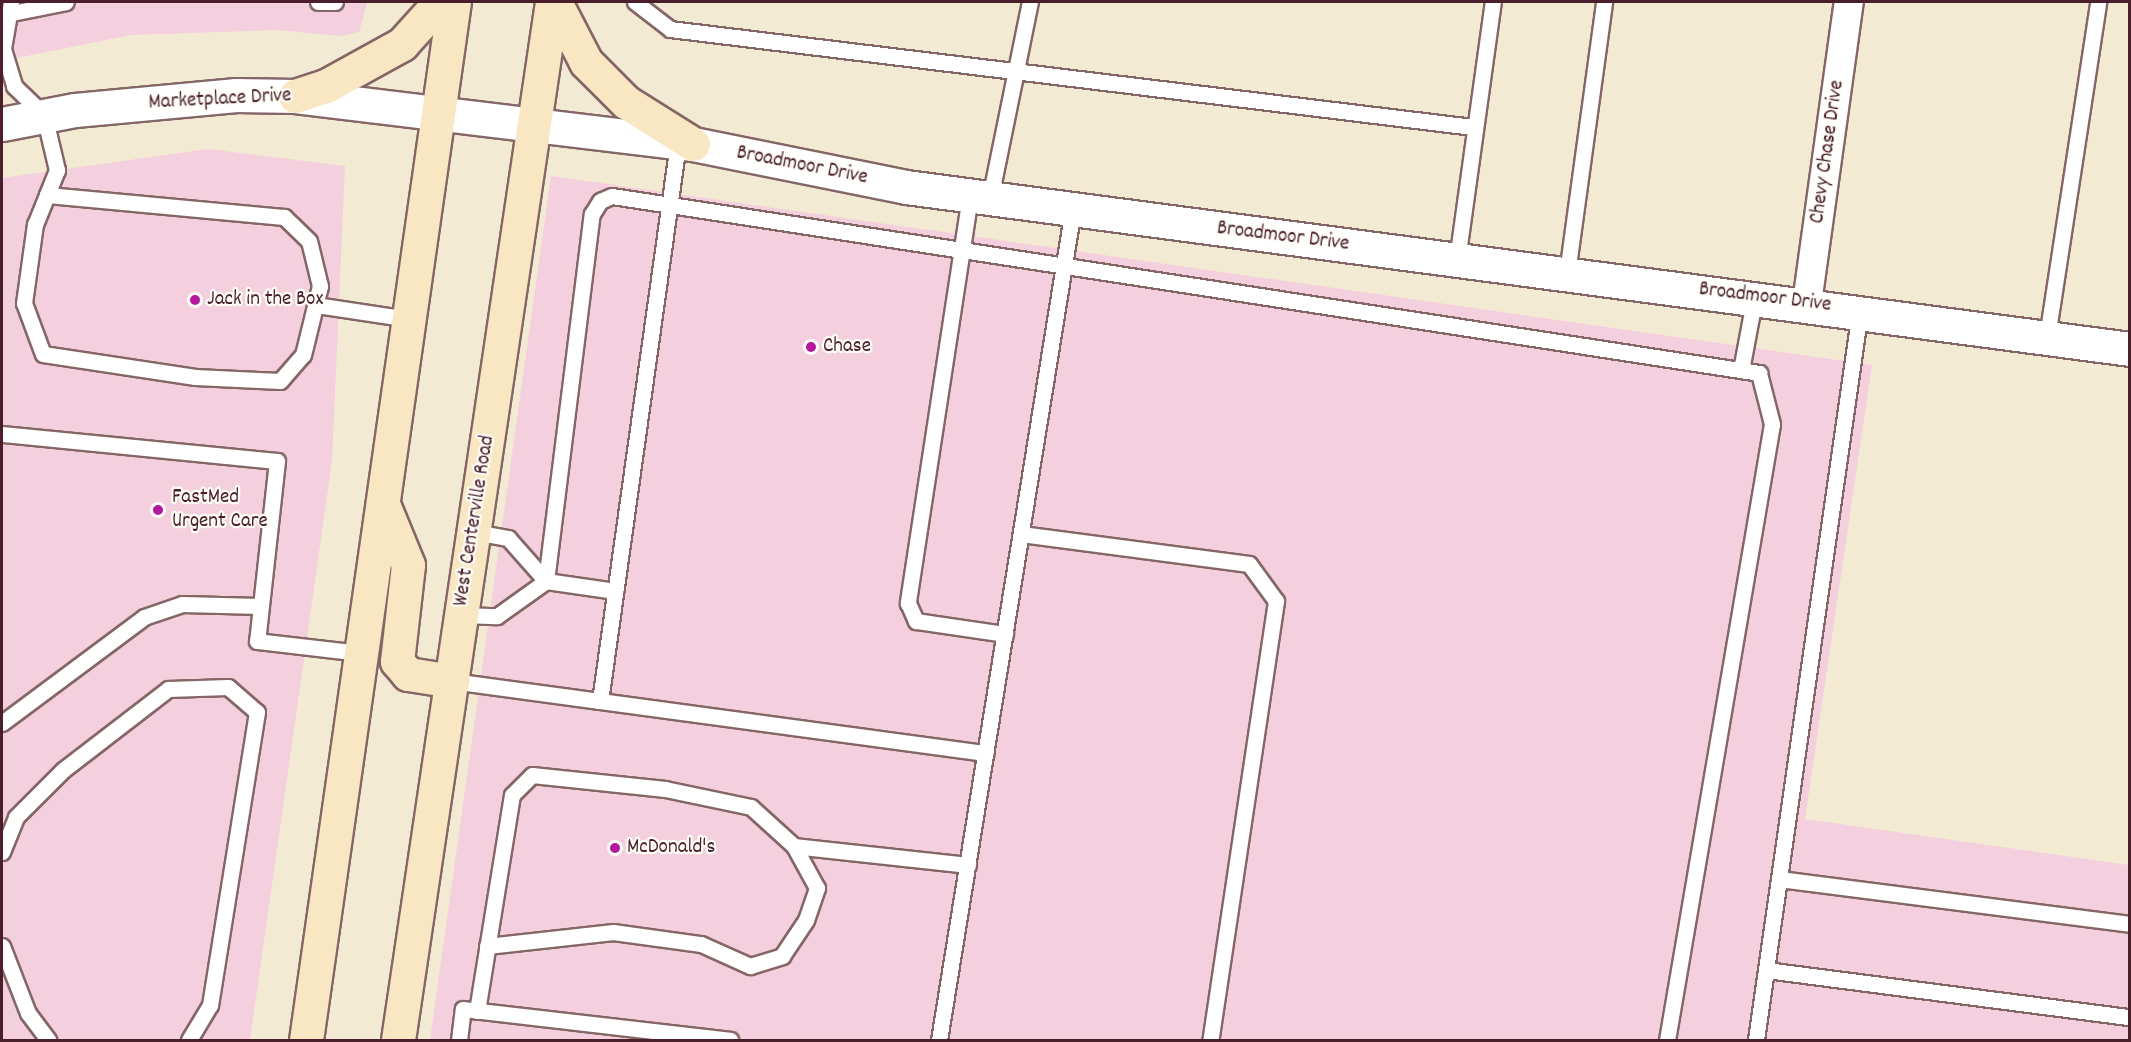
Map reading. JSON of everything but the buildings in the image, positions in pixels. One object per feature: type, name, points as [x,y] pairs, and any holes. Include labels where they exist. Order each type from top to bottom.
[{"type":"main road","points":[[295,96],[326,86],[402,44],[440,2]]},
{"type":"main road","points":[[306,1041],[454,2]]},
{"type":"main road","points":[[554,2],[583,59],[626,102],[686,144]]},
{"type":"main road","name":"West Centerville Road","points":[[398,1041],[554,2]]},
{"type":"main road","points":[[382,504],[408,565],[397,661],[408,674],[452,681]]},
{"type":"street","name":"Chevy Chase Drive","points":[[1807,303],[1849,2]]},
{"type":"street","name":"Marketplace Drive","points":[[2,124],[44,115],[236,95],[295,96],[439,114]]},
{"type":"street","name":"Broadmoor Drive","points":[[439,114],[686,144],[980,197],[1457,260],[1755,296],[2130,349]]},
{"type":"lane","points":[[47,195],[284,217],[309,241],[320,286],[303,355],[280,381],[195,377],[44,354],[24,303],[35,224],[57,170],[44,115],[14,86],[3,49],[7,10],[66,2]]},
{"type":"lane","points":[[318,2],[335,2]]},
{"type":"lane","points":[[635,2],[670,29],[1473,127]]},
{"type":"lane","points":[[1005,634],[916,621],[908,603],[965,246],[1018,72],[1030,2]]},
{"type":"lane","points":[[1457,260],[1473,127],[1493,2]]},
{"type":"lane","points":[[1567,273],[1604,2]]},
{"type":"lane","points":[[2047,337],[2098,2]]},
{"type":"lane","points":[[600,701],[670,205],[686,144]]},
{"type":"lane","points":[[461,615],[497,616],[546,581],[592,214],[600,201],[612,196],[965,246],[1759,373],[1772,424],[1666,1041]]},
{"type":"lane","points":[[939,1041],[1073,209]]},
{"type":"lane","points":[[1742,370],[1755,296]]},
{"type":"lane","points":[[316,305],[409,319]]},
{"type":"lane","points":[[1756,1041],[1860,310]]},
{"type":"lane","points":[[2,434],[278,461],[257,641],[361,653]]},
{"type":"lane","points":[[474,532],[508,538],[546,581],[615,591]]},
{"type":"lane","points":[[1021,534],[1249,564],[1276,602],[1210,1041]]},
{"type":"lane","points":[[2,723],[144,617],[182,604],[260,606]]},
{"type":"lane","points":[[452,681],[986,753]]},
{"type":"lane","points":[[2,852],[16,817],[63,770],[168,688],[228,687],[257,712],[210,1005],[189,1041]]},
{"type":"lane","points":[[477,1011],[512,795],[532,775],[665,789],[751,807],[794,846],[817,888],[806,920],[782,956],[750,966],[701,944],[613,932],[488,946]]},
{"type":"lane","points":[[794,846],[968,865]]},
{"type":"lane","points":[[1779,879],[2130,924]]},
{"type":"lane","points":[[2,946],[5,968],[28,1013],[48,1041]]},
{"type":"lane","points":[[1766,970],[2130,1017]]},
{"type":"lane","points":[[459,1041],[463,1009],[730,1041]]},
{"type":"shaded area","points":[[2,2],[367,2],[359,32],[341,36],[277,30],[131,35],[2,61]]},
{"type":"shaded area","points":[[208,149],[345,166],[332,461],[250,1040],[2,1040],[2,178]]},
{"type":"shaded area","points":[[551,176],[1872,365],[1805,819],[2129,865],[2129,1040],[430,1040]]},
{"type":"place","name":"Jack in the Box","points":[[195,300]]},
{"type":"place","name":"Chase","points":[[811,347]]},
{"type":"place","name":"FastMed Urgent Care","points":[[158,510]]},
{"type":"place","name":"McDonald's","points":[[615,848]]}]
